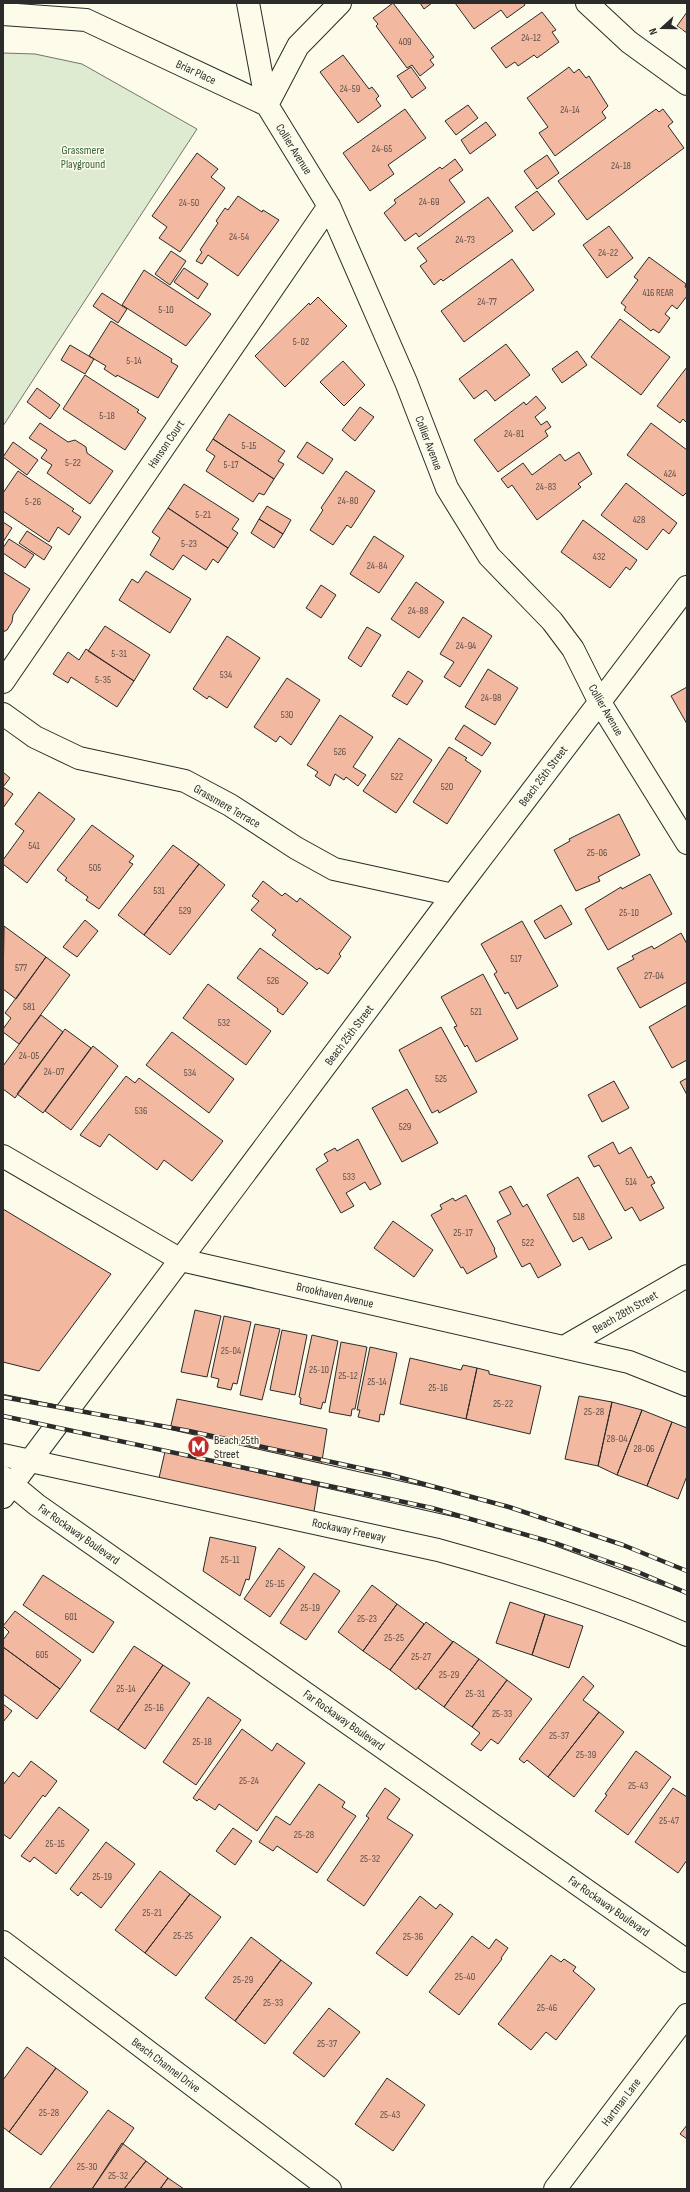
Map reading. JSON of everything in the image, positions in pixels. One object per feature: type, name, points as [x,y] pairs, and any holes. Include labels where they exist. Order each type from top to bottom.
[{"type":"street","name":"Collier Avenue","points":[[248,3],[267,105],[329,206],[406,382],[447,488],[489,556],[552,621],[573,649],[599,701],[687,843]]},
{"type":"street","points":[[267,105],[298,46],[340,3]]},
{"type":"street","points":[[587,3],[629,42],[687,84]]},
{"type":"street","name":"Briar Place","points":[[3,14],[86,20],[267,105]]},
{"type":"street","name":"Hanson Court","points":[[3,682],[329,206]]},
{"type":"street","name":"Beach 25th Street","points":[[6,1486],[29,1461],[599,701],[687,587]]},
{"type":"street","name":"Grassmere Terrace","points":[[3,714],[35,737],[79,758],[186,782],[230,805],[296,848],[334,869],[453,896]]},
{"type":"street","name":"Brookhaven Avenue","points":[[3,1156],[181,1260],[629,1362],[687,1385]]},
{"type":"street","name":"Beach 28th Street","points":[[564,1347],[687,1276]]},
{"type":"street","points":[[3,1406],[62,1417],[481,1511],[547,1531],[687,1582]]},
{"type":"street","name":"Rockaway Freeway","points":[[3,1455],[438,1550],[486,1563],[581,1595],[687,1636]]},
{"type":"street","name":"Far Rockaway Boulevard","points":[[6,1486],[37,1505],[687,1961]]},
{"type":"street","name":"Beach Channel Drive","points":[[3,1942],[330,2189]]},
{"type":"street","name":"Hartman Lane","points":[[555,2189],[687,2015]]},
{"type":"green space","name":"Grassmere Playground","points":[[3,53],[35,54],[82,64],[197,129],[3,426]]},
{"type":"building","points":[[393,3],[434,57],[430,60],[434,65],[420,76],[412,65],[407,68],[376,26],[378,24],[373,18]]},
{"type":"building","points":[[420,3],[432,3],[424,9]]},
{"type":"building","points":[[455,3],[524,3],[525,5],[507,18],[501,10],[474,29]]},
{"type":"building","points":[[542,12],[556,30],[552,32],[559,42],[537,58],[534,55],[518,66],[515,62],[506,68],[491,48]]},
{"type":"building","points":[[687,12],[687,33],[677,26]]},
{"type":"building","points":[[343,55],[369,89],[372,87],[379,96],[376,99],[381,106],[358,123],[320,72]]},
{"type":"building","points":[[411,67],[426,88],[412,98],[397,76]]},
{"type":"building","points":[[569,67],[574,73],[579,69],[586,78],[589,76],[608,106],[602,112],[606,118],[555,156],[539,133],[548,127],[527,98]]},
{"type":"building","points":[[468,105],[478,118],[456,135],[445,121]]},
{"type":"building","points":[[405,109],[426,138],[388,165],[394,174],[370,191],[343,153]]},
{"type":"building","points":[[656,109],[659,112],[663,109],[673,122],[668,126],[684,148],[587,220],[558,181]]},
{"type":"building","points":[[486,122],[496,135],[470,154],[461,140]]},
{"type":"building","points":[[197,153],[218,169],[211,177],[225,188],[180,252],[159,238],[167,227],[152,216]]},
{"type":"building","points":[[547,155],[559,173],[537,189],[524,171]]},
{"type":"building","points":[[455,159],[463,170],[449,180],[465,202],[419,237],[416,233],[405,241],[384,213],[396,203],[394,200],[440,167],[442,169]]},
{"type":"building","points":[[537,191],[555,214],[533,231],[515,207]]},
{"type":"building","points":[[238,196],[262,212],[263,210],[279,220],[238,276],[208,255],[202,264],[196,261],[202,252],[200,250],[218,223],[216,221],[225,208],[228,210]]},
{"type":"building","points":[[488,197],[513,231],[443,281],[441,279],[434,285],[420,266],[427,261],[417,248]]},
{"type":"building","points":[[609,226],[633,258],[607,278],[583,245]]},
{"type":"building","points":[[171,251],[186,261],[170,285],[155,274]]},
{"type":"building","points":[[649,257],[686,284],[685,287],[687,288],[687,296],[677,309],[672,305],[665,314],[670,318],[659,333],[653,329],[651,331],[624,310],[626,307],[621,303],[638,280],[634,277]]},
{"type":"building","points":[[512,259],[534,290],[464,342],[441,311]]},
{"type":"building","points":[[184,268],[208,284],[198,299],[174,282]]},
{"type":"building","points":[[144,270],[211,314],[186,346],[122,305]]},
{"type":"building","points":[[102,293],[127,309],[118,323],[93,306]]},
{"type":"building","points":[[318,297],[347,326],[285,387],[255,356],[309,303],[310,305]]},
{"type":"building","points":[[620,319],[670,357],[641,395],[591,357]]},
{"type":"building","points":[[111,321],[172,359],[171,362],[178,366],[158,398],[117,375],[116,377],[104,369],[106,366],[89,356]]},
{"type":"building","points":[[506,344],[530,375],[495,401],[486,390],[474,399],[459,379]]},
{"type":"building","points":[[70,345],[94,359],[85,374],[61,360]]},
{"type":"building","points":[[577,351],[587,365],[562,383],[552,369]]},
{"type":"building","points":[[343,361],[365,385],[344,406],[320,382]]},
{"type":"building","points":[[687,367],[687,423],[683,419],[680,423],[657,406]]},
{"type":"building","points":[[85,375],[139,410],[137,412],[146,418],[125,450],[63,409]]},
{"type":"building","points":[[37,388],[60,405],[50,419],[27,402]]},
{"type":"building","points":[[536,396],[546,408],[535,417],[541,425],[547,421],[551,427],[545,431],[548,436],[498,472],[474,440],[524,402],[526,405]]},
{"type":"building","points":[[360,407],[374,417],[355,441],[342,430]]},
{"type":"building","points":[[229,414],[285,451],[278,461],[284,464],[274,479],[213,439]]},
{"type":"building","points":[[40,423],[68,442],[75,440],[86,447],[87,453],[113,471],[90,504],[47,473],[52,465],[41,458],[47,450],[29,438]]},
{"type":"building","points":[[651,423],[687,450],[687,492],[683,496],[627,455]]},
{"type":"building","points":[[213,439],[274,479],[264,495],[259,493],[253,502],[206,471],[215,456],[206,450]]},
{"type":"building","points":[[13,442],[38,460],[27,475],[3,457]]},
{"type":"building","points":[[307,442],[333,459],[323,474],[297,457]]},
{"type":"building","points":[[579,452],[592,474],[578,484],[581,487],[537,520],[512,485],[508,488],[501,479],[523,463],[532,475],[560,454],[565,461]]},
{"type":"building","points":[[18,471],[74,509],[72,511],[81,517],[69,535],[58,527],[49,542],[3,511],[3,493]]},
{"type":"building","points":[[346,471],[375,491],[351,528],[347,525],[333,545],[310,530],[323,510],[321,508]]},
{"type":"building","points":[[626,483],[677,523],[669,534],[663,529],[647,550],[601,515]]},
{"type":"building","points":[[184,484],[239,519],[232,529],[238,533],[228,548],[168,508]]},
{"type":"building","points":[[267,506],[291,520],[283,534],[259,519]]},
{"type":"building","points":[[168,508],[228,548],[218,563],[213,559],[206,570],[183,555],[173,570],[150,555],[160,538],[152,532]]},
{"type":"building","points":[[259,519],[283,534],[274,548],[251,533]]},
{"type":"building","points":[[583,520],[637,560],[630,570],[626,567],[610,588],[561,552]]},
{"type":"building","points":[[3,522],[12,528],[3,542]]},
{"type":"building","points":[[27,531],[52,547],[44,560],[19,543]]},
{"type":"building","points":[[374,536],[404,556],[379,593],[350,574]]},
{"type":"building","points":[[9,539],[34,555],[25,568],[3,553],[3,548]]},
{"type":"building","points":[[146,571],[191,599],[170,633],[119,600],[132,579],[138,583]]},
{"type":"building","points":[[3,572],[30,589],[13,615],[12,622],[7,630],[3,632]]},
{"type":"building","points":[[416,582],[444,602],[419,638],[391,619]]},
{"type":"building","points":[[321,585],[336,595],[321,618],[306,608]]},
{"type":"building","points":[[463,617],[492,636],[460,687],[444,677],[454,662],[440,654]]},
{"type":"building","points":[[105,626],[150,655],[134,681],[88,651]]},
{"type":"building","points":[[367,627],[381,635],[361,667],[348,658]]},
{"type":"building","points":[[227,636],[260,658],[227,708],[209,696],[207,699],[193,689]]},
{"type":"building","points":[[86,649],[134,681],[117,707],[71,677],[68,683],[53,674],[68,652],[79,660]]},
{"type":"building","points":[[488,669],[518,688],[495,725],[465,707]]},
{"type":"building","points":[[408,671],[423,681],[407,705],[392,696]]},
{"type":"building","points":[[287,678],[320,700],[291,745],[280,736],[276,742],[254,727]]},
{"type":"building","points":[[687,687],[687,724],[671,696]]},
{"type":"building","points":[[340,715],[373,737],[353,767],[366,775],[358,786],[346,777],[344,780],[335,774],[330,786],[315,776],[318,772],[307,765]]},
{"type":"building","points":[[464,725],[491,743],[482,756],[455,739]]},
{"type":"building","points":[[399,738],[432,760],[396,813],[363,791]]},
{"type":"building","points":[[449,747],[467,758],[465,760],[481,771],[447,824],[413,802]]},
{"type":"building","points":[[3,772],[10,778],[3,787]]},
{"type":"building","points":[[3,787],[13,794],[3,808]]},
{"type":"building","points":[[39,792],[75,819],[27,883],[3,864],[3,860],[24,831],[15,824]]},
{"type":"building","points":[[619,814],[640,855],[598,877],[600,881],[576,891],[554,850],[570,841],[569,839]]},
{"type":"building","points":[[92,825],[134,856],[129,862],[133,864],[99,909],[86,900],[88,897],[65,880],[67,878],[57,870]]},
{"type":"building","points":[[173,845],[199,864],[144,935],[118,915]]},
{"type":"building","points":[[199,864],[225,885],[170,955],[144,935]]},
{"type":"building","points":[[650,874],[672,914],[608,950],[585,909],[621,887],[622,889]]},
{"type":"building","points":[[263,881],[282,896],[285,893],[297,902],[300,898],[351,937],[339,954],[341,956],[328,974],[319,968],[317,970],[272,935],[276,930],[251,910],[259,901],[252,896]]},
{"type":"building","points":[[561,905],[572,924],[545,939],[534,921]]},
{"type":"building","points":[[85,920],[98,931],[77,957],[63,947]]},
{"type":"building","points":[[522,921],[558,986],[517,1009],[508,992],[505,994],[494,974],[497,972],[481,944]]},
{"type":"building","points":[[4,926],[46,957],[16,999],[3,989]]},
{"type":"building","points":[[681,933],[687,944],[687,982],[640,1008],[617,968],[634,959],[632,956],[652,946],[654,949]]},
{"type":"building","points":[[260,948],[308,983],[283,1015],[277,1011],[278,1009],[237,978]]},
{"type":"building","points":[[46,957],[70,975],[19,1044],[3,1032],[3,1029],[11,1018],[5,1013]]},
{"type":"building","points":[[483,974],[518,1039],[476,1062],[467,1045],[465,1047],[454,1027],[457,1026],[441,997]]},
{"type":"building","points":[[208,984],[271,1031],[246,1065],[183,1018]]},
{"type":"building","points":[[687,1005],[687,1060],[672,1068],[649,1027]]},
{"type":"building","points":[[41,1015],[63,1032],[15,1098],[3,1089],[3,1066]]},
{"type":"building","points":[[441,1027],[477,1092],[439,1113],[438,1110],[432,1113],[399,1050]]},
{"type":"building","points":[[65,1029],[91,1048],[43,1113],[17,1094]]},
{"type":"building","points":[[172,1032],[234,1079],[209,1113],[146,1065]]},
{"type":"building","points":[[93,1046],[118,1066],[71,1130],[45,1111]]},
{"type":"building","points":[[126,1076],[135,1083],[139,1078],[223,1141],[192,1181],[164,1160],[157,1170],[109,1134],[100,1147],[80,1135]]},
{"type":"building","points":[[687,1078],[687,1095],[680,1082]]},
{"type":"building","points":[[614,1081],[629,1108],[602,1122],[588,1095]]},
{"type":"building","points":[[407,1089],[438,1143],[402,1162],[372,1108]]},
{"type":"building","points":[[358,1139],[381,1184],[370,1190],[365,1182],[346,1193],[354,1206],[341,1213],[316,1169],[328,1161],[324,1154],[335,1148],[337,1151]]},
{"type":"building","points":[[613,1142],[619,1154],[631,1147],[648,1178],[651,1176],[655,1183],[651,1185],[664,1208],[640,1221],[632,1207],[625,1211],[599,1165],[594,1167],[588,1156]]},
{"type":"building","points":[[578,1177],[612,1238],[589,1250],[582,1237],[573,1242],[547,1195]]},
{"type":"building","points":[[511,1186],[523,1207],[527,1204],[561,1265],[538,1278],[530,1263],[522,1267],[497,1221],[511,1214],[499,1192]]},
{"type":"building","points":[[466,1195],[495,1249],[494,1250],[497,1257],[467,1274],[463,1267],[461,1268],[431,1215],[442,1209],[440,1205],[453,1198],[455,1201]]},
{"type":"building","points":[[3,1209],[111,1274],[39,1371],[3,1362]]},
{"type":"building","points":[[393,1221],[433,1250],[414,1277],[374,1248]]},
{"type":"building","points":[[195,1310],[221,1316],[207,1377],[181,1372]]},
{"type":"building","points":[[224,1316],[251,1322],[237,1384],[233,1383],[231,1390],[217,1387],[219,1379],[211,1377]]},
{"type":"building","points":[[255,1324],[280,1329],[262,1400],[240,1395]]},
{"type":"building","points":[[282,1330],[307,1335],[295,1395],[270,1390]]},
{"type":"building","points":[[312,1335],[338,1341],[325,1403],[323,1402],[321,1409],[300,1404],[301,1398],[299,1397]]},
{"type":"building","points":[[341,1342],[367,1347],[355,1409],[352,1409],[351,1416],[329,1412]]},
{"type":"building","points":[[370,1347],[397,1353],[384,1415],[380,1414],[379,1422],[358,1417],[360,1410],[357,1410]]},
{"type":"building","points":[[410,1358],[461,1370],[463,1365],[477,1368],[466,1419],[400,1404]]},
{"type":"building","points":[[477,1368],[489,1371],[489,1374],[541,1386],[530,1434],[466,1419]]},
{"type":"building","points":[[579,1396],[612,1402],[598,1466],[565,1459]]},
{"type":"building","points":[[177,1399],[327,1429],[313,1518],[159,1478]]},
{"type":"building","points":[[612,1402],[642,1410],[617,1475],[598,1466]]},
{"type":"building","points":[[642,1410],[672,1422],[647,1486],[617,1475]]},
{"type":"building","points":[[672,1422],[687,1428],[687,1476],[678,1499],[647,1486]]},
{"type":"building","points":[[210,1537],[256,1547],[249,1580],[246,1579],[240,1596],[203,1571]]},
{"type":"building","points":[[279,1548],[305,1567],[270,1617],[244,1599]]},
{"type":"building","points":[[314,1573],[340,1591],[306,1640],[280,1623]]},
{"type":"building","points":[[43,1575],[114,1622],[93,1653],[23,1605]]},
{"type":"building","points":[[372,1585],[397,1604],[363,1651],[338,1632]]},
{"type":"building","points":[[510,1602],[545,1614],[532,1655],[496,1643]]},
{"type":"building","points":[[397,1604],[424,1624],[390,1670],[363,1651]]},
{"type":"building","points":[[15,1611],[81,1660],[60,1689],[3,1647],[3,1640],[9,1632],[3,1626]]},
{"type":"building","points":[[545,1614],[583,1626],[569,1668],[532,1655]]},
{"type":"building","points":[[426,1622],[453,1642],[416,1690],[390,1670]]},
{"type":"building","points":[[453,1641],[479,1659],[444,1707],[418,1688]]},
{"type":"building","points":[[134,1646],[163,1665],[118,1730],[90,1711]]},
{"type":"building","points":[[3,1647],[60,1689],[37,1719],[3,1694]]},
{"type":"building","points":[[479,1659],[507,1680],[472,1727],[444,1707]]},
{"type":"building","points":[[163,1665],[190,1683],[145,1749],[118,1730]]},
{"type":"building","points":[[583,1676],[594,1686],[583,1700],[599,1712],[548,1777],[527,1760],[524,1763],[519,1759]]},
{"type":"building","points":[[507,1680],[532,1699],[498,1744],[491,1739],[481,1751],[471,1744],[480,1733],[472,1727]]},
{"type":"building","points":[[208,1697],[241,1720],[196,1785],[163,1762]]},
{"type":"building","points":[[3,1704],[12,1711],[3,1722]]},
{"type":"building","points":[[599,1712],[624,1732],[574,1797],[548,1777]]},
{"type":"building","points":[[242,1729],[272,1751],[277,1743],[305,1763],[257,1831],[219,1804],[215,1810],[199,1799],[197,1801],[193,1798]]},
{"type":"building","points":[[636,1751],[671,1777],[628,1835],[595,1811],[607,1795],[605,1794]]},
{"type":"building","points":[[31,1761],[57,1781],[45,1797],[43,1795],[10,1839],[3,1834],[3,1785],[13,1772],[19,1777]]},
{"type":"building","points":[[319,1784],[345,1802],[342,1807],[356,1816],[317,1873],[277,1846],[273,1851],[259,1842],[276,1816],[290,1825]]},
{"type":"building","points":[[385,1788],[400,1799],[387,1818],[413,1835],[364,1906],[327,1880],[369,1818],[366,1816]]},
{"type":"building","points":[[673,1788],[687,1797],[687,1860],[678,1873],[635,1842]]},
{"type":"building","points":[[59,1807],[89,1830],[56,1874],[34,1857],[30,1862],[21,1856]]},
{"type":"building","points":[[233,1828],[252,1841],[235,1865],[216,1851]]},
{"type":"building","points":[[106,1842],[135,1864],[101,1908],[81,1892],[78,1896],[70,1889]]},
{"type":"building","points":[[160,1871],[190,1894],[145,1953],[115,1930]]},
{"type":"building","points":[[190,1894],[221,1917],[176,1976],[145,1953]]},
{"type":"building","points":[[420,1896],[436,1909],[440,1904],[453,1914],[407,1976],[376,1953]]},
{"type":"building","points":[[472,1936],[489,1949],[496,1939],[508,1948],[501,1958],[502,1959],[459,2015],[429,1992]]},
{"type":"building","points":[[251,1937],[281,1960],[235,2021],[205,1998]]},
{"type":"building","points":[[551,1955],[561,1962],[564,1959],[576,1967],[573,1971],[595,1989],[556,2040],[546,2032],[531,2050],[498,2024]]},
{"type":"building","points":[[281,1960],[312,1983],[265,2044],[235,2021]]},
{"type":"building","points":[[329,2008],[360,2032],[324,2077],[293,2053]]},
{"type":"building","points":[[27,2047],[56,2068],[9,2132],[3,2127],[3,2080]]},
{"type":"building","points":[[56,2068],[88,2092],[41,2155],[9,2132]]},
{"type":"building","points":[[387,2078],[425,2105],[393,2151],[355,2124]]},
{"type":"building","points":[[108,2110],[134,2128],[92,2189],[49,2189]]},
{"type":"building","points":[[687,2125],[687,2139],[680,2134]]},
{"type":"building","points":[[122,2143],[146,2161],[124,2189],[92,2189]]},
{"type":"building","points":[[146,2161],[168,2178],[160,2189],[124,2189]]},
{"type":"building","points":[[168,2178],[184,2189],[160,2189]]},
{"type":"railway","points":[[3,1397],[189,1431],[387,1474],[509,1507],[623,1545],[687,1571]]},
{"type":"railway","points":[[3,1416],[432,1508],[558,1544],[638,1572],[687,1593]]},
{"type":"place","name":"Beach 25th Street","points":[[198,1447]]}]
